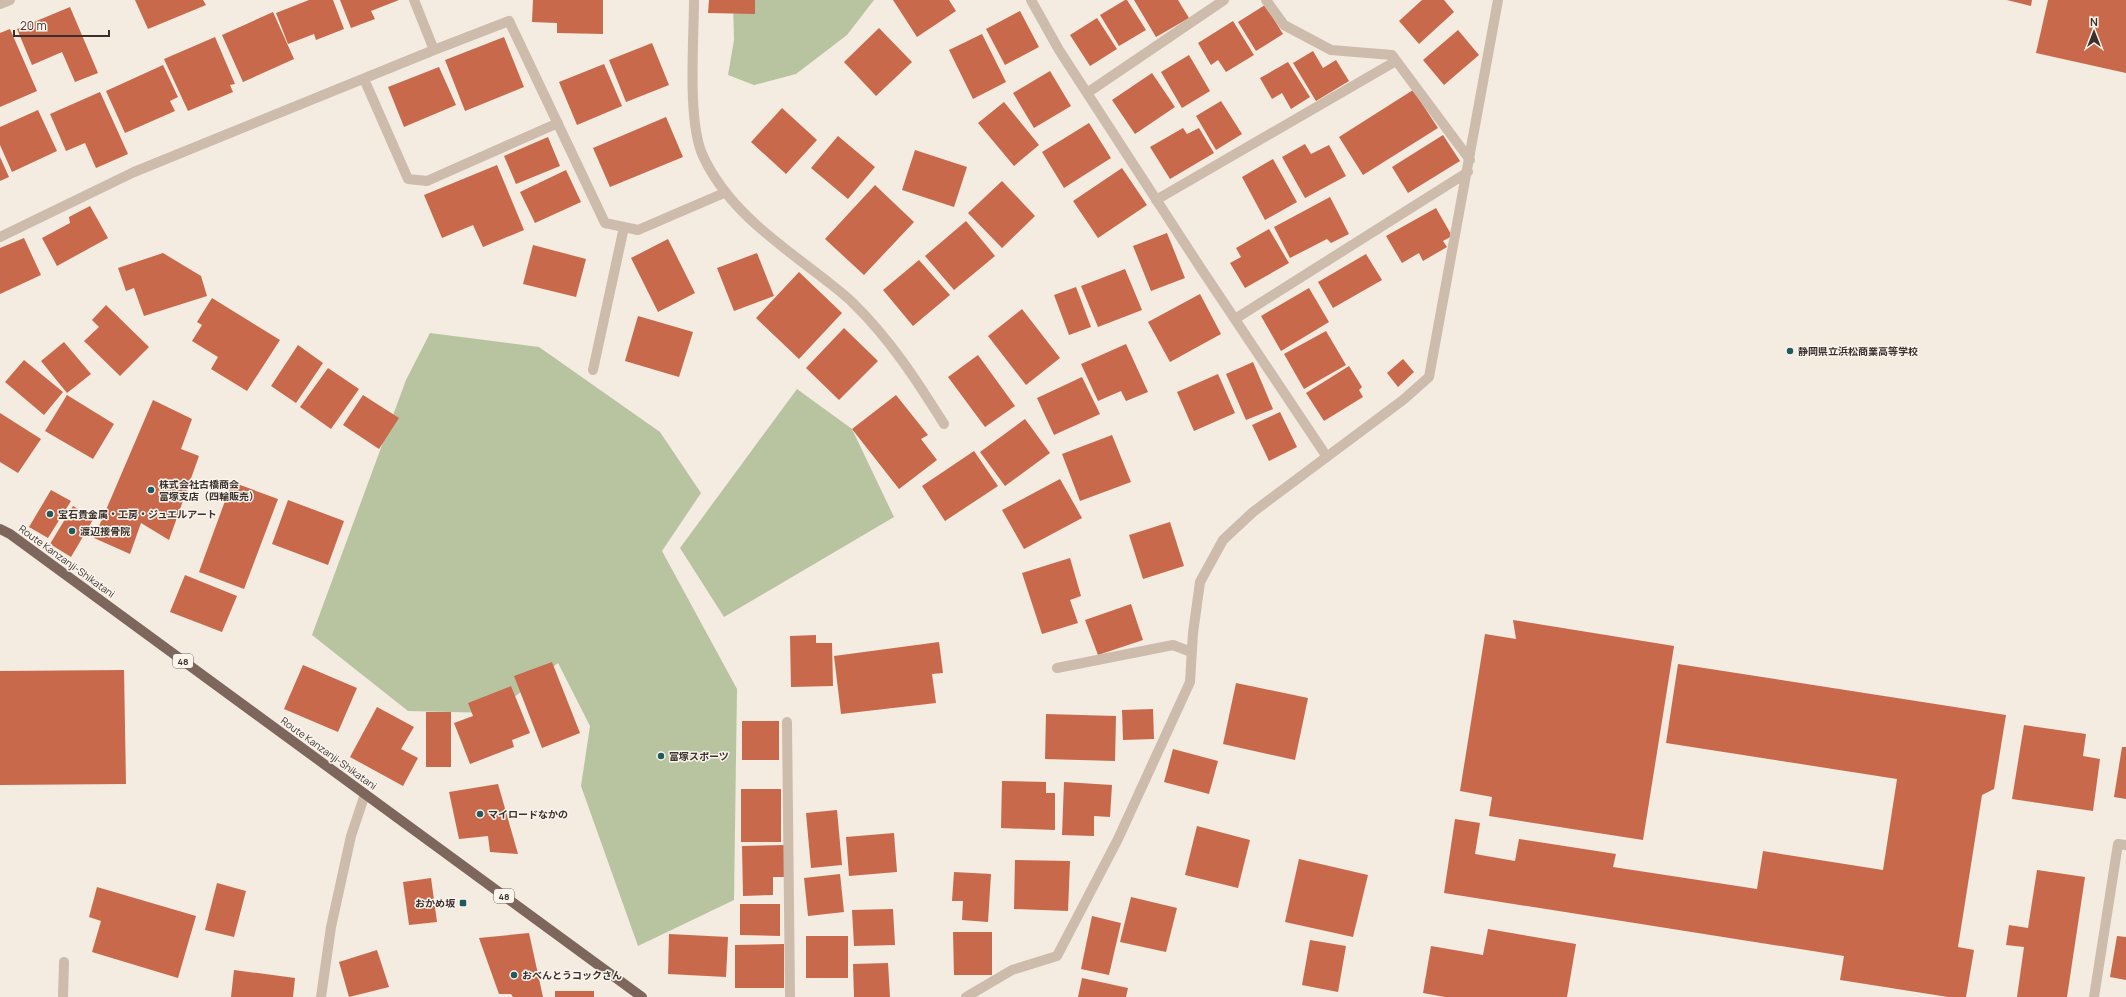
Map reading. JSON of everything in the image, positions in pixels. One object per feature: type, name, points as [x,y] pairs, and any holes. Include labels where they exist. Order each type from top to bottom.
[{"type":"main road","name":"Route Kanzanji-Shikatani","points":[[0,529],[10,534],[642,997]]},
{"type":"street","points":[[0,4],[10,0]]},
{"type":"street","points":[[414,0],[434,50]]},
{"type":"street","points":[[694,0],[696,130],[703,156],[724,193],[762,230],[853,302],[900,356],[944,424]]},
{"type":"street","points":[[1031,0],[1059,50],[1156,200],[1327,457]]},
{"type":"street","points":[[1087,93],[1224,0]]},
{"type":"street","points":[[1266,0],[1284,25],[1331,50],[1392,55],[1470,160]]},
{"type":"street","points":[[966,997],[1012,970],[1057,956],[1118,838],[1190,682],[1191,652],[1200,582],[1223,540],[1253,512],[1403,400],[1429,377],[1468,172],[1498,0]]},
{"type":"street","points":[[0,237],[134,172],[509,21],[605,223],[638,230],[724,193]]},
{"type":"street","points":[[1156,200],[1396,61]]},
{"type":"street","points":[[364,79],[408,179],[427,181],[558,123]]},
{"type":"street","points":[[1235,319],[1468,172]]},
{"type":"street","points":[[593,370],[624,227]]},
{"type":"street","points":[[1057,668],[1174,644],[1191,652]]},
{"type":"street","points":[[787,722],[790,997]]},
{"type":"street","points":[[321,997],[331,927],[351,836],[365,794]]},
{"type":"street","points":[[2094,997],[2122,844]]},
{"type":"street","points":[[64,962],[64,997]]},
{"type":"green space","points":[[733,0],[874,0],[847,35],[796,74],[754,85],[728,75],[734,40]]},
{"type":"green space","points":[[430,333],[539,347],[660,432],[701,493],[662,551],[737,689],[734,900],[638,946],[581,786],[590,726],[558,663],[494,713],[408,711],[312,635],[406,380]]},
{"type":"green space","points":[[797,389],[852,429],[894,517],[724,617],[680,548]]},
{"type":"building","points":[[135,0],[203,0],[206,5],[148,29]]},
{"type":"building","points":[[309,0],[333,0],[344,29],[316,40],[314,34],[288,44],[276,13]]},
{"type":"building","points":[[340,0],[399,0],[371,11],[375,19],[351,28]]},
{"type":"building","points":[[533,0],[603,0],[603,34],[557,33],[557,23],[532,22]]},
{"type":"building","points":[[709,0],[755,0],[755,14],[708,13]]},
{"type":"building","points":[[893,0],[949,0],[956,11],[917,37]]},
{"type":"building","points":[[1127,0],[1146,30],[1119,46],[1100,15]]},
{"type":"building","points":[[1134,0],[1178,0],[1189,18],[1156,37]]},
{"type":"building","points":[[1422,0],[1444,0],[1454,12],[1419,44],[1399,21]]},
{"type":"building","points":[[2007,0],[2032,0],[2031,6]]},
{"type":"building","points":[[2048,0],[2126,0],[2126,73],[2036,53]]},
{"type":"building","points":[[1265,5],[1283,34],[1256,51],[1238,22]]},
{"type":"building","points":[[70,7],[98,73],[75,82],[62,52],[32,65],[17,29]]},
{"type":"building","points":[[1020,11],[1039,47],[1005,65],[986,29]]},
{"type":"building","points":[[273,12],[294,59],[243,82],[222,35]]},
{"type":"building","points":[[1097,18],[1117,49],[1090,66],[1070,35]]},
{"type":"building","points":[[1233,21],[1254,55],[1226,72],[1218,60],[1211,65],[1198,43]]},
{"type":"building","points":[[879,28],[912,62],[876,96],[844,62]]},
{"type":"building","points":[[10,29],[37,91],[0,107],[0,33]]},
{"type":"building","points":[[1458,30],[1479,55],[1444,85],[1423,60]]},
{"type":"building","points":[[982,34],[1006,82],[973,99],[949,50]]},
{"type":"building","points":[[215,37],[235,84],[230,85],[233,92],[188,111],[164,59]]},
{"type":"building","points":[[504,37],[524,87],[465,111],[445,60]]},
{"type":"building","points":[[652,43],[669,85],[626,102],[609,60]]},
{"type":"building","points":[[1313,51],[1323,68],[1336,60],[1349,81],[1316,101],[1293,63]]},
{"type":"building","points":[[1189,55],[1210,91],[1182,108],[1161,72]]},
{"type":"building","points":[[1288,62],[1310,97],[1291,109],[1282,93],[1272,99],[1260,78]]},
{"type":"building","points":[[604,64],[622,106],[577,125],[559,82]]},
{"type":"building","points":[[163,65],[178,97],[170,101],[175,111],[125,133],[106,91]]},
{"type":"building","points":[[439,67],[456,105],[404,127],[388,87]]},
{"type":"building","points":[[1050,71],[1071,106],[1034,128],[1013,93]]},
{"type":"building","points":[[1152,73],[1175,107],[1135,134],[1112,100]]},
{"type":"building","points":[[1413,90],[1438,128],[1363,175],[1339,137]]},
{"type":"building","points":[[100,92],[128,154],[96,168],[85,143],[66,151],[50,114]]},
{"type":"building","points":[[1221,101],[1242,134],[1216,150],[1196,116]]},
{"type":"building","points":[[1004,102],[1039,145],[1014,166],[978,123]]},
{"type":"building","points":[[782,108],[817,140],[786,174],[751,142]]},
{"type":"building","points":[[38,110],[57,151],[12,172],[0,145],[0,127]]},
{"type":"building","points":[[666,117],[683,157],[610,187],[593,148]]},
{"type":"building","points":[[1089,123],[1111,158],[1064,188],[1042,152]]},
{"type":"building","points":[[1183,128],[1187,134],[1199,128],[1214,153],[1170,179],[1150,147]]},
{"type":"building","points":[[1443,135],[1460,161],[1408,193],[1392,167]]},
{"type":"building","points":[[838,136],[875,167],[848,199],[811,168]]},
{"type":"building","points":[[548,137],[560,166],[516,184],[504,156]]},
{"type":"building","points":[[1305,144],[1311,154],[1329,145],[1346,176],[1305,198],[1282,157]]},
{"type":"building","points":[[915,150],[967,167],[954,207],[902,190]]},
{"type":"building","points":[[0,157],[9,177],[0,181]]},
{"type":"building","points":[[1273,159],[1297,202],[1265,220],[1242,177]]},
{"type":"building","points":[[497,165],[524,230],[483,247],[473,225],[442,238],[424,195]]},
{"type":"building","points":[[1122,168],[1147,205],[1098,238],[1073,201]]},
{"type":"building","points":[[566,170],[581,202],[535,223],[520,192]]},
{"type":"building","points":[[1002,181],[1035,216],[1002,248],[968,213]]},
{"type":"building","points":[[875,185],[914,222],[864,275],[825,239]]},
{"type":"building","points":[[1330,197],[1349,234],[1331,243],[1327,239],[1290,258],[1274,227]]},
{"type":"building","points":[[90,206],[108,238],[57,266],[42,238],[70,223],[69,217]]},
{"type":"building","points":[[1436,208],[1452,236],[1443,241],[1447,247],[1423,261],[1419,253],[1402,263],[1386,236]]},
{"type":"building","points":[[966,221],[995,256],[954,290],[925,256]]},
{"type":"building","points":[[1269,229],[1289,263],[1245,288],[1230,263],[1241,257],[1236,248]]},
{"type":"building","points":[[1167,233],[1185,278],[1151,291],[1133,246]]},
{"type":"building","points":[[24,238],[41,275],[0,294],[0,248]]},
{"type":"building","points":[[668,239],[695,293],[658,312],[631,258]]},
{"type":"building","points":[[533,245],[586,259],[576,297],[523,284]]},
{"type":"building","points":[[163,253],[201,276],[207,296],[144,316],[134,288],[126,291],[118,268]]},
{"type":"building","points":[[757,253],[774,296],[734,311],[717,268]]},
{"type":"building","points":[[1366,254],[1382,280],[1333,308],[1318,282]]},
{"type":"building","points":[[919,260],[950,295],[913,326],[883,290]]},
{"type":"building","points":[[1125,269],[1142,310],[1098,327],[1081,286]]},
{"type":"building","points":[[799,272],[842,313],[799,359],[756,318]]},
{"type":"building","points":[[1076,287],[1091,327],[1069,335],[1054,295]]},
{"type":"building","points":[[1309,288],[1329,322],[1281,351],[1261,316]]},
{"type":"building","points":[[1200,294],[1221,334],[1170,362],[1148,322]]},
{"type":"building","points":[[212,298],[280,340],[247,391],[211,369],[218,357],[192,341],[202,325],[197,322]]},
{"type":"building","points":[[106,305],[149,347],[120,376],[84,341],[99,327],[92,320]]},
{"type":"building","points":[[1022,309],[1060,358],[1026,385],[988,336]]},
{"type":"building","points":[[638,316],[693,332],[679,377],[625,361]]},
{"type":"building","points":[[844,328],[878,361],[839,400],[806,368]]},
{"type":"building","points":[[1326,331],[1346,365],[1304,389],[1284,354]]},
{"type":"building","points":[[64,342],[91,374],[67,393],[41,361]]},
{"type":"building","points":[[1126,344],[1148,392],[1126,401],[1121,391],[1098,401],[1081,364]]},
{"type":"building","points":[[298,345],[323,363],[296,403],[271,386]]},
{"type":"building","points":[[978,355],[1015,406],[985,427],[948,377]]},
{"type":"building","points":[[1403,359],[1414,372],[1398,387],[1387,373]]},
{"type":"building","points":[[24,360],[63,392],[44,415],[5,382]]},
{"type":"building","points":[[1253,362],[1273,409],[1246,420],[1226,374]]},
{"type":"building","points":[[1349,366],[1362,387],[1359,390],[1363,397],[1324,421],[1306,393]]},
{"type":"building","points":[[328,368],[359,389],[331,429],[300,407]]},
{"type":"building","points":[[1218,374],[1235,413],[1194,431],[1177,392]]},
{"type":"building","points":[[1082,377],[1100,414],[1054,435],[1037,398]]},
{"type":"building","points":[[67,395],[114,424],[93,459],[45,431]]},
{"type":"building","points":[[363,395],[399,418],[379,449],[343,425]]},
{"type":"building","points":[[896,395],[928,435],[921,439],[937,460],[899,489],[852,429]]},
{"type":"building","name":"株式会社古橋商会 富塚支店（四輪販売）","points":[[153,400],[192,419],[181,449],[199,456],[169,540],[141,523],[130,554],[94,538]]},
{"type":"building","points":[[1280,412],[1297,447],[1269,461],[1252,425]]},
{"type":"building","points":[[0,413],[41,439],[18,473],[0,462]]},
{"type":"building","points":[[1025,419],[1050,453],[1005,486],[980,452]]},
{"type":"building","points":[[1112,435],[1131,482],[1080,501],[1062,454]]},
{"type":"building","points":[[974,451],[998,486],[945,521],[922,486]]},
{"type":"building","points":[[1060,479],[1082,518],[1024,549],[1002,510]]},
{"type":"building","points":[[232,482],[278,499],[244,589],[199,572]]},
{"type":"building","name":"宝石貴金属・工房・ジュエルアート","points":[[51,490],[71,501],[48,538],[29,527]]},
{"type":"building","points":[[288,500],[344,521],[328,565],[272,544]]},
{"type":"building","name":"渡辺接骨院","points":[[73,506],[94,518],[71,557],[50,544]]},
{"type":"building","points":[[1170,522],[1184,566],[1143,579],[1129,535]]},
{"type":"building","points":[[1070,558],[1081,596],[1070,600],[1078,623],[1042,634],[1022,573]]},
{"type":"building","points":[[185,575],[237,596],[222,632],[170,612]]},
{"type":"building","points":[[1131,604],[1143,640],[1098,655],[1085,620]]},
{"type":"building","points":[[1513,620],[1674,646],[1643,840],[1489,816],[1492,797],[1460,791],[1485,634],[1516,639]]},
{"type":"building","points":[[816,635],[816,643],[832,643],[833,686],[791,687],[790,636]]},
{"type":"building","points":[[939,642],[943,673],[932,674],[936,703],[841,714],[834,656]]},
{"type":"building","points":[[552,662],[580,733],[542,748],[514,676]]},
{"type":"building","points":[[1678,664],[2006,715],[1994,789],[1982,795],[1958,947],[1974,950],[1966,997],[1948,997],[1840,980],[1844,956],[1444,893],[1455,819],[1480,823],[1475,854],[1515,861],[1519,839],[1616,854],[1613,867],[1757,889],[1763,851],[1883,870],[1897,779],[1666,743]]},
{"type":"building","points":[[303,665],[357,688],[338,732],[284,709]]},
{"type":"building","points":[[124,670],[126,784],[0,785],[0,671]]},
{"type":"building","points":[[1236,683],[1308,698],[1295,760],[1223,744]]},
{"type":"building","points":[[511,686],[530,733],[512,740],[514,747],[470,764],[454,723],[473,716],[468,703]]},
{"type":"building","points":[[377,707],[414,727],[401,749],[418,758],[403,786],[350,757]]},
{"type":"building","points":[[1153,709],[1154,739],[1123,740],[1122,710]]},
{"type":"building","points":[[426,712],[451,712],[451,767],[426,767]]},
{"type":"building","points":[[1046,714],[1116,716],[1115,761],[1045,759]]},
{"type":"building","points":[[742,721],[779,721],[779,760],[742,760]]},
{"type":"building","points":[[2024,725],[2086,734],[2083,756],[2100,759],[2093,811],[2012,799]]},
{"type":"building","points":[[2122,747],[2126,747],[2126,799],[2114,797]]},
{"type":"building","points":[[1173,749],[1218,761],[1209,794],[1164,782]]},
{"type":"building","points":[[1002,781],[1046,782],[1046,793],[1055,793],[1055,830],[1001,828]]},
{"type":"building","points":[[1064,782],[1112,785],[1110,817],[1094,816],[1094,836],[1062,835]]},
{"type":"building","name":"マイロードなかの","points":[[498,784],[518,854],[490,852],[488,836],[459,839],[449,792]]},
{"type":"building","points":[[741,789],[781,789],[781,842],[741,842]]},
{"type":"building","points":[[837,810],[842,865],[811,868],[806,813]]},
{"type":"building","points":[[1197,826],[1250,840],[1238,888],[1185,875]]},
{"type":"building","points":[[894,833],[897,872],[849,876],[846,837]]},
{"type":"building","points":[[785,845],[786,877],[773,877],[773,895],[743,896],[742,846]]},
{"type":"building","points":[[1299,859],[1368,875],[1353,937],[1285,922]]},
{"type":"building","points":[[1015,860],[1070,861],[1068,911],[1014,909]]},
{"type":"building","points":[[2037,870],[2085,877],[2067,997],[2017,997],[2024,947],[2006,945],[2009,925],[2028,928]]},
{"type":"building","points":[[954,872],[991,874],[988,922],[962,920],[963,901],[952,901]]},
{"type":"building","points":[[840,874],[844,912],[808,916],[804,878]]},
{"type":"building","points":[[431,878],[437,922],[409,925],[403,882]]},
{"type":"building","points":[[217,883],[246,891],[234,937],[205,930]]},
{"type":"building","points":[[97,887],[196,916],[178,978],[92,952],[101,921],[89,917]]},
{"type":"building","points":[[1131,897],[1177,908],[1166,952],[1120,942]]},
{"type":"building","points":[[740,904],[780,904],[780,936],[740,935]]},
{"type":"building","points":[[893,909],[895,945],[854,946],[852,910]]},
{"type":"building","points":[[1092,916],[1121,923],[1109,975],[1081,969]]},
{"type":"building","points":[[1488,929],[1576,944],[1567,997],[1445,997],[1423,993],[1431,946],[1483,955]]},
{"type":"building","points":[[953,932],[992,932],[992,975],[954,975]]},
{"type":"building","points":[[529,933],[543,997],[513,997],[511,994],[499,994],[479,938]]},
{"type":"building","points":[[669,934],[728,937],[726,977],[668,974]]},
{"type":"building","points":[[806,936],[848,936],[848,978],[806,978]]},
{"type":"building","points":[[2117,936],[2126,937],[2126,980],[2110,977]]},
{"type":"building","points":[[1310,940],[1346,946],[1338,992],[1302,985]]},
{"type":"building","points":[[784,944],[784,988],[735,988],[735,945]]},
{"type":"building","points":[[377,950],[389,987],[349,997],[339,962]]},
{"type":"building","points":[[888,963],[890,997],[854,997],[853,964]]},
{"type":"building","points":[[234,970],[295,978],[293,997],[231,997]]},
{"type":"building","points":[[1082,978],[1128,988],[1126,997],[1078,997]]},
{"type":"building","points":[[555,991],[594,991],[594,997],[555,997]]},
{"type":"place","name":"静岡県立浜松商業高等学校","points":[[1790,351]]},
{"type":"place","name":"株式会社古橋商会 富塚支店（四輪販売）","points":[[151,490]]},
{"type":"place","name":"宝石貴金属・工房・ジュエルアート","points":[[50,514]]},
{"type":"place","name":"渡辺接骨院","points":[[72,531]]},
{"type":"place","name":"富塚スポーツ","points":[[661,756]]},
{"type":"place","name":"マイロードなかの","points":[[480,814]]},
{"type":"place","name":"おかめ坂","points":[[463,903]]},
{"type":"place","name":"おべんとうコックさん","points":[[514,975]]}]
